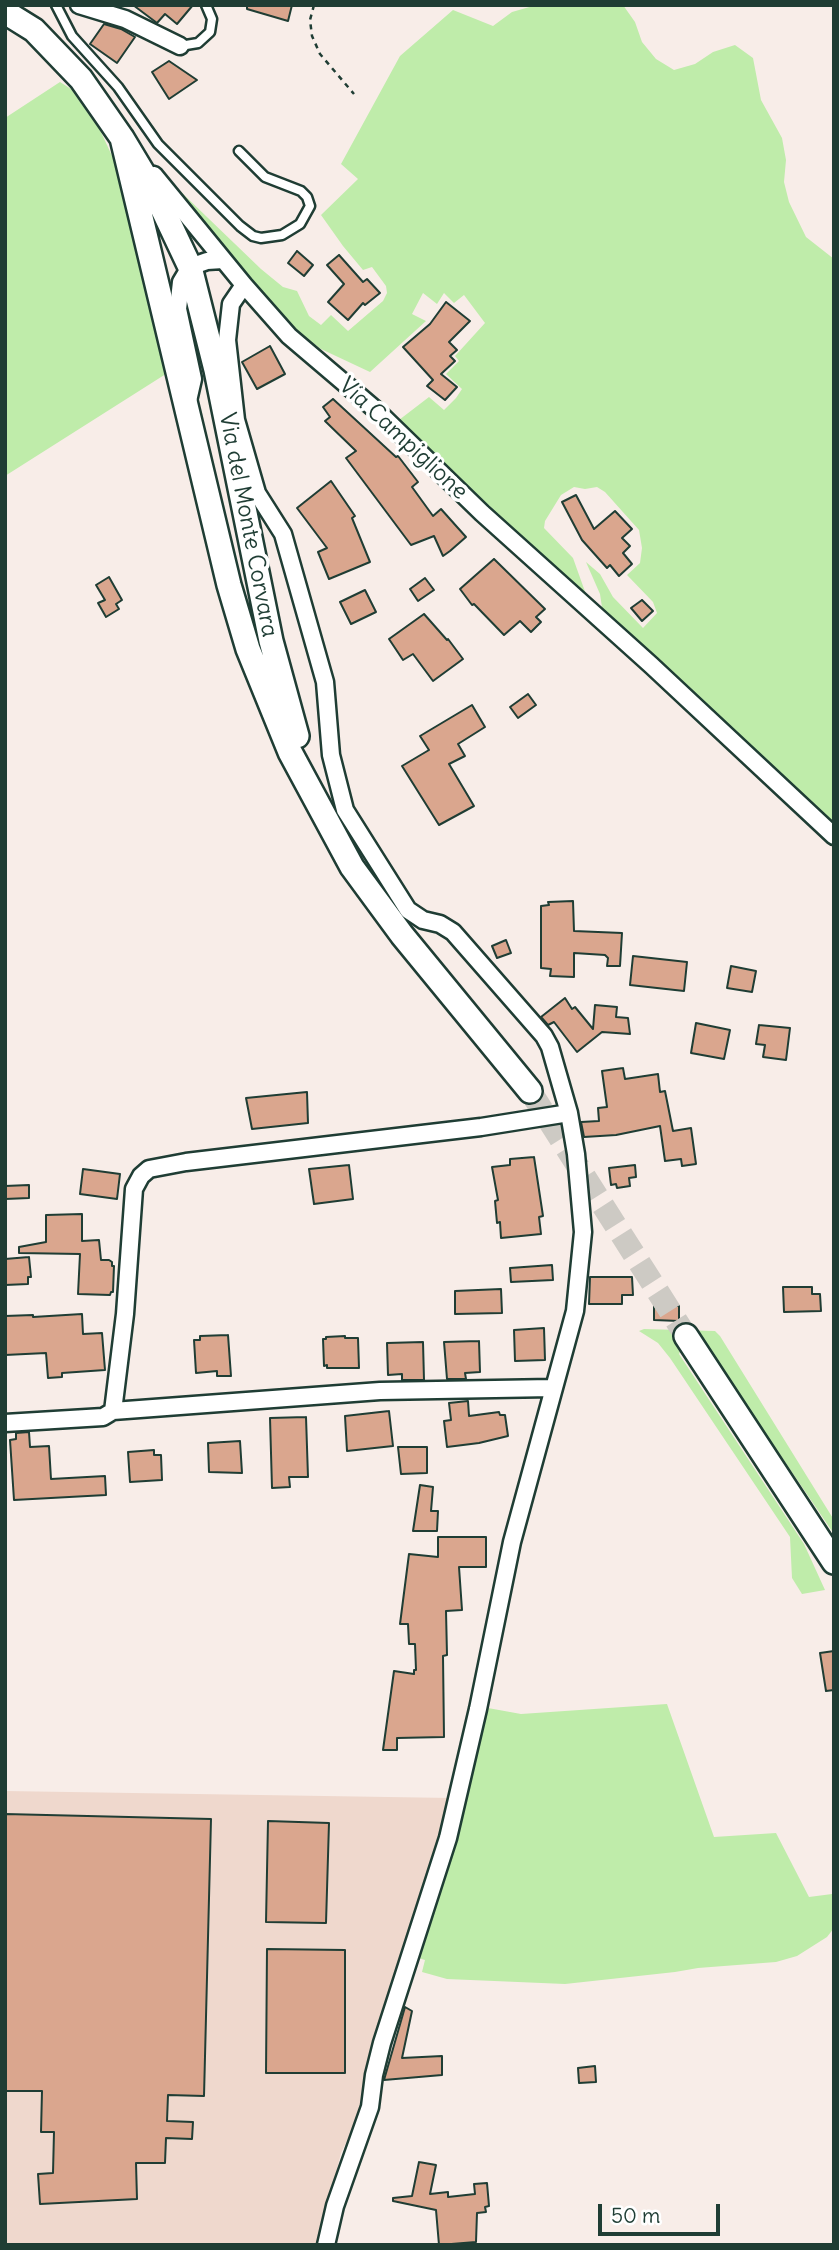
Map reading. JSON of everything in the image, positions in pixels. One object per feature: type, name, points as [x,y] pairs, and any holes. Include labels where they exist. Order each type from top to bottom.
[{"type":"main road","name":"Via Campiglione","points":[[5,12],[34,30],[81,79],[122,138]]},
{"type":"main road","name":"Via del Monte Corvara","points":[[122,138],[155,193],[190,267],[216,370],[271,641],[308,783]]},
{"type":"main road","name":"Via del Monte Corvara","points":[[122,138],[229,585],[248,649],[290,752],[332,833],[359,877],[402,935],[530,1091]]},
{"type":"main road","points":[[686,1336],[834,1562]]},
{"type":"street","points":[[79,5],[125,19],[180,46]]},
{"type":"street","name":"Via Campiglione","points":[[122,138],[289,335],[376,410],[482,513],[651,664],[834,836]]},
{"type":"street","points":[[190,267],[207,261],[223,260]]},
{"type":"street","name":"Via del Monte Corvara","points":[[186,407],[192,379],[178,309],[181,282],[190,267]]},
{"type":"street","points":[[244,285],[231,304],[227,340],[236,420],[257,493],[283,534],[325,682],[331,755],[345,810],[408,910],[453,932],[544,1036],[550,1047],[569,1113],[576,1154],[583,1232],[575,1311],[512,1542],[448,1839],[382,2043],[370,2107],[335,2206],[326,2245]]},
{"type":"street","points":[[113,1411],[125,1314],[134,1189],[141,1176],[149,1170],[186,1162],[440,1132],[569,1113]]},
{"type":"street","points":[[5,1423],[103,1418],[113,1411],[380,1391],[552,1388]]},
{"type":"lane","points":[[56,5],[72,36],[118,87],[158,144],[240,226],[253,236],[261,238],[282,235],[300,224],[310,206],[307,197],[301,191],[265,177],[239,151]]},
{"type":"lane","points":[[180,46],[198,43],[210,32],[212,19],[206,5]]},
{"type":"path","points":[[314,5],[310,20],[316,45],[332,70],[354,94]]},
{"type":"shaded area","points":[[5,1791],[452,1798],[372,2053],[360,2113],[341,2153],[323,2225],[321,2245],[5,2245]]},
{"type":"green space","points":[[623,5],[635,22],[642,42],[656,59],[674,70],[695,64],[713,52],[735,45],[753,58],[761,100],[782,138],[786,160],[784,182],[789,202],[806,237],[834,259],[834,829],[603,614],[600,594],[586,562],[600,574],[613,597],[643,628],[657,613],[653,602],[627,575],[640,563],[642,548],[639,530],[605,492],[597,487],[574,487],[561,495],[545,521],[544,528],[573,558],[588,600],[399,420],[429,397],[444,410],[462,389],[446,374],[459,361],[455,356],[485,323],[464,295],[454,303],[444,293],[437,304],[423,293],[412,314],[426,321],[370,372],[321,349],[298,332],[257,289],[181,195],[181,192],[261,269],[283,287],[297,291],[309,316],[321,325],[331,315],[348,331],[383,301],[387,293],[386,286],[372,267],[363,270],[321,215],[358,179],[341,164],[400,56],[453,10],[493,26],[512,12],[533,6]]},
{"type":"green space","points":[[60,82],[71,89],[100,130],[120,173],[169,372],[5,476],[5,118]]},
{"type":"green space","points":[[644,1329],[715,1331],[720,1336],[834,1520],[834,1534],[696,1331],[675,1344],[804,1544],[825,1590],[802,1594],[792,1578],[790,1537],[670,1358],[658,1343],[639,1331]]},
{"type":"green space","points":[[667,1704],[714,1837],[776,1833],[809,1897],[832,1894],[834,1928],[827,1937],[797,1956],[776,1962],[698,1968],[565,1984],[447,1979],[422,1972],[425,1960],[415,1957],[477,1732],[482,1730],[488,1708],[521,1714]]},
{"type":"building","points":[[133,5],[193,5],[177,24],[165,14],[157,23]]},
{"type":"building","points":[[247,5],[292,5],[288,21],[247,9]]},
{"type":"building","points":[[104,24],[135,37],[117,63],[90,44]]},
{"type":"building","points":[[169,61],[197,80],[169,99],[152,72]]},
{"type":"building","points":[[297,251],[313,265],[304,276],[288,263]]},
{"type":"building","points":[[339,255],[363,282],[367,279],[380,293],[365,305],[363,303],[348,320],[328,302],[344,284],[327,265]]},
{"type":"building","points":[[446,302],[470,321],[449,342],[457,350],[450,356],[455,361],[441,374],[457,387],[445,400],[427,386],[433,380],[403,347],[430,324]]},
{"type":"building","points":[[270,346],[285,374],[257,389],[242,362]]},
{"type":"building","points":[[333,399],[398,456],[418,482],[412,487],[433,516],[441,509],[466,537],[450,551],[443,556],[434,536],[411,545],[346,458],[356,451],[325,421],[330,417],[323,407]]},
{"type":"building","points":[[331,481],[355,516],[352,518],[370,562],[329,579],[318,552],[327,548],[297,508]]},
{"type":"building","points":[[576,495],[594,529],[615,511],[632,529],[622,538],[630,546],[623,553],[632,564],[619,576],[610,565],[607,568],[582,540],[562,502]]},
{"type":"building","points":[[494,559],[545,609],[536,617],[541,622],[531,632],[520,621],[504,635],[472,605],[460,589]]},
{"type":"building","points":[[109,577],[122,600],[116,604],[119,609],[106,617],[98,603],[105,600],[96,585]]},
{"type":"building","points":[[425,578],[434,590],[418,601],[410,589]]},
{"type":"building","points":[[365,590],[376,612],[351,624],[340,602]]},
{"type":"building","points":[[642,600],[653,611],[642,621],[631,608]]},
{"type":"building","points":[[424,614],[463,659],[433,681],[413,654],[403,660],[389,639]]},
{"type":"building","points":[[528,694],[536,705],[518,718],[510,707]]},
{"type":"building","points":[[472,705],[485,727],[458,744],[465,756],[449,764],[474,806],[439,825],[402,766],[429,750],[420,736]]},
{"type":"building","points":[[573,901],[574,931],[622,933],[620,966],[607,966],[608,958],[605,955],[574,953],[574,977],[550,976],[551,969],[541,968],[541,906],[549,905],[548,902]]},
{"type":"building","points":[[506,940],[511,953],[497,958],[492,946]]},
{"type":"building","points":[[633,956],[687,962],[684,991],[630,985]]},
{"type":"building","points":[[731,966],[756,971],[752,992],[727,988]]},
{"type":"building","points":[[565,998],[572,1009],[575,1007],[593,1029],[595,1005],[617,1007],[616,1017],[628,1018],[630,1034],[602,1032],[577,1052],[554,1022],[548,1025],[541,1017]]},
{"type":"building","points":[[696,1023],[730,1030],[724,1059],[691,1053]]},
{"type":"building","points":[[759,1025],[790,1028],[786,1060],[763,1057],[765,1045],[756,1044]]},
{"type":"building","points":[[623,1068],[625,1079],[658,1074],[660,1092],[665,1091],[673,1131],[691,1128],[696,1164],[682,1166],[681,1159],[665,1161],[660,1126],[616,1135],[584,1137],[581,1122],[599,1121],[598,1108],[607,1107],[602,1071]]},
{"type":"building","points":[[307,1092],[308,1123],[252,1129],[246,1098]]},
{"type":"building","points":[[534,1157],[543,1216],[539,1217],[541,1234],[501,1238],[492,1167],[510,1165],[510,1159]]},
{"type":"building","points":[[349,1165],[353,1199],[314,1204],[309,1169]]},
{"type":"building","points":[[635,1165],[636,1177],[629,1178],[630,1186],[617,1188],[616,1184],[611,1185],[609,1168]]},
{"type":"building","points":[[83,1169],[120,1174],[117,1199],[80,1194]]},
{"type":"building","points":[[29,1185],[29,1198],[5,1199],[5,1186]]},
{"type":"building","points":[[82,1214],[82,1241],[99,1240],[101,1260],[109,1260],[114,1266],[113,1292],[110,1295],[78,1294],[80,1254],[19,1253],[19,1247],[46,1242],[46,1215]]},
{"type":"building","points":[[29,1257],[31,1277],[28,1277],[28,1284],[5,1285],[5,1259]]},
{"type":"building","points":[[552,1265],[553,1280],[511,1282],[510,1268]]},
{"type":"building","points":[[590,1277],[632,1277],[633,1295],[622,1295],[622,1304],[589,1304]]},
{"type":"building","points":[[783,1287],[812,1287],[812,1294],[820,1294],[821,1311],[784,1312]]},
{"type":"building","points":[[501,1289],[502,1313],[455,1314],[455,1291]]},
{"type":"building","points":[[654,1305],[679,1306],[679,1321],[654,1320]]},
{"type":"building","points":[[82,1314],[83,1334],[102,1333],[105,1370],[62,1373],[62,1377],[48,1378],[46,1353],[5,1355],[5,1316]]},
{"type":"building","points":[[544,1328],[545,1360],[515,1361],[514,1330]]},
{"type":"building","points":[[228,1335],[231,1376],[217,1376],[217,1371],[196,1373],[194,1340],[200,1340],[200,1336]]},
{"type":"building","points":[[345,1336],[358,1338],[359,1368],[327,1368],[327,1365],[324,1366],[323,1339]]},
{"type":"building","points":[[479,1341],[480,1372],[465,1373],[466,1379],[447,1379],[444,1342]]},
{"type":"building","points":[[423,1342],[424,1380],[402,1380],[402,1374],[388,1375],[387,1343]]},
{"type":"building","points":[[468,1401],[469,1416],[499,1412],[500,1415],[505,1415],[508,1436],[447,1447],[444,1421],[451,1420],[449,1403]]},
{"type":"building","points":[[389,1411],[393,1446],[347,1451],[345,1416]]},
{"type":"building","points":[[306,1417],[308,1477],[289,1477],[290,1487],[272,1488],[270,1418]]},
{"type":"building","points":[[29,1432],[30,1447],[49,1446],[51,1479],[105,1476],[106,1495],[14,1500],[10,1440],[16,1439],[16,1433]]},
{"type":"building","points":[[240,1441],[242,1473],[209,1472],[208,1443]]},
{"type":"building","points":[[398,1447],[427,1447],[427,1473],[401,1474]]},
{"type":"building","points":[[154,1450],[154,1455],[161,1455],[162,1480],[130,1482],[128,1452]]},
{"type":"building","points":[[420,1485],[433,1487],[431,1511],[438,1511],[437,1531],[413,1531]]},
{"type":"building","points":[[438,1537],[486,1537],[486,1567],[459,1567],[462,1610],[446,1611],[447,1655],[443,1656],[444,1737],[397,1738],[397,1750],[383,1750],[394,1671],[414,1674],[416,1670],[415,1644],[409,1644],[408,1624],[400,1624],[409,1554],[438,1557]]},
{"type":"building","points":[[834,1651],[834,1690],[826,1691],[820,1653]]},
{"type":"building","points":[[5,1814],[211,1819],[204,2096],[168,2095],[167,2121],[193,2122],[192,2139],[166,2138],[165,2163],[136,2163],[137,2199],[40,2204],[38,2174],[53,2173],[54,2132],[41,2132],[42,2091],[5,2091]]},
{"type":"building","points":[[268,1821],[329,1823],[326,1923],[266,1922]]},
{"type":"building","points":[[267,1949],[345,1950],[345,2073],[266,2073]]},
{"type":"building","points":[[405,2007],[412,2011],[402,2058],[442,2056],[442,2075],[384,2080]]},
{"type":"building","points":[[595,2066],[596,2082],[579,2083],[578,2068]]},
{"type":"building","points":[[419,2162],[436,2165],[430,2194],[448,2192],[448,2197],[475,2194],[474,2184],[487,2183],[489,2206],[485,2207],[486,2212],[477,2213],[476,2242],[439,2245],[436,2210],[393,2201],[393,2198],[412,2196]]},
{"type":"tunnel","points":[[530,1091],[686,1336]]}]
